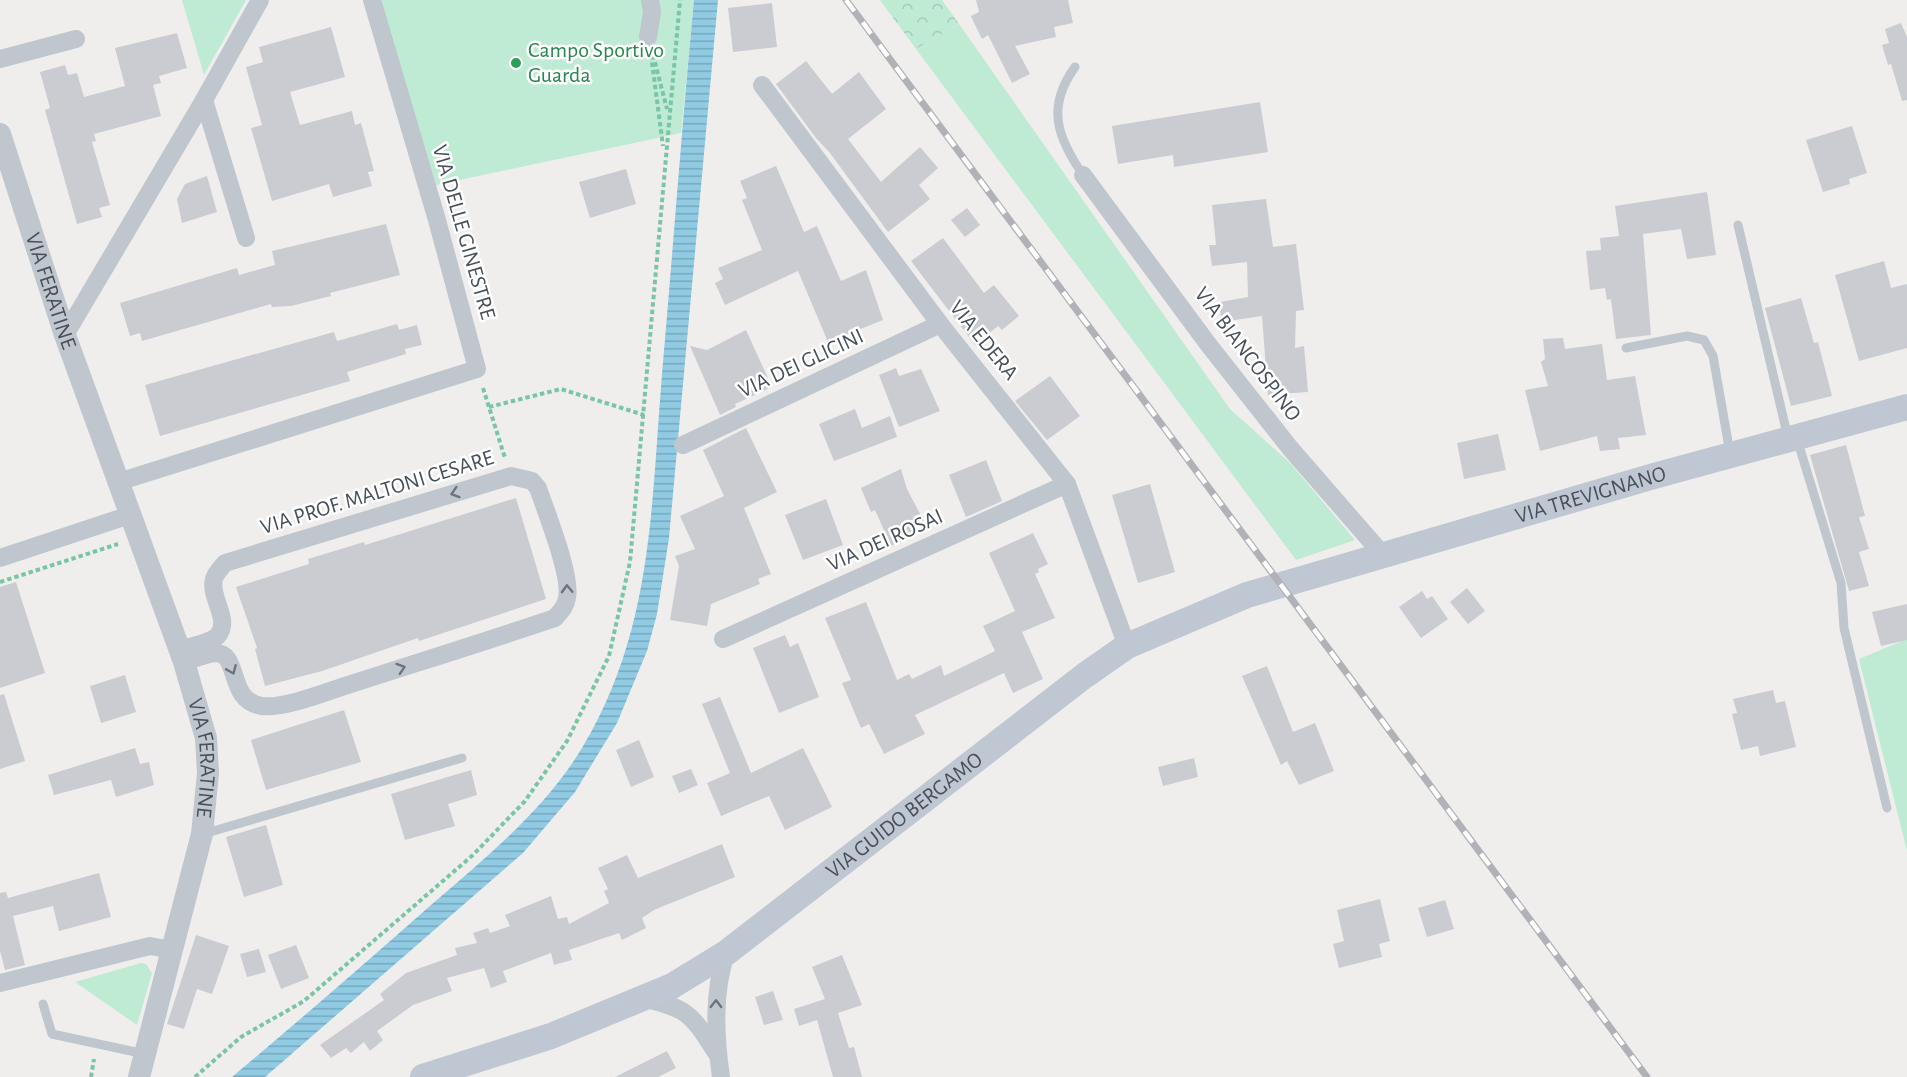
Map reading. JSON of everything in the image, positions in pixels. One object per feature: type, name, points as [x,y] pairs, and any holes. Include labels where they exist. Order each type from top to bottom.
[{"type":"main road","name":"VIA TREVIGNANO","points":[[1383,555],[1907,407]]},
{"type":"main road","name":"VIA GUIDO BERGAMO","points":[[423,1077],[551,1036],[672,986],[726,953],[1084,676],[1127,646],[1247,595],[1383,555]]},
{"type":"street","name":"VIA DELLE GINESTRE","points":[[372,0],[437,220],[477,369]]},
{"type":"street","points":[[648,37],[652,12],[650,0]]},
{"type":"street","points":[[65,335],[264,1]]},
{"type":"street","points":[[0,59],[76,39]]},
{"type":"street","name":"VIA EDERA","points":[[762,86],[940,324],[1067,484],[1127,646]]},
{"type":"street","points":[[204,100],[246,238]]},
{"type":"street","name":"VIA FERATINE","points":[[0,134],[65,335],[118,482],[123,517],[182,656],[206,738],[208,773],[202,834],[139,1077]]},
{"type":"street","name":"VIA BIANCOSPINO","points":[[1083,175],[1263,414],[1383,555]]},
{"type":"street","name":"VIA DEI GLICINI","points":[[683,445],[940,324]]},
{"type":"street","points":[[118,482],[477,369]]},
{"type":"street","name":"VIA PROF. MALTONI CESARE","points":[[511,476],[532,481],[538,488],[566,573],[568,596],[564,607],[555,618],[340,687],[275,705],[262,706],[249,702],[240,693],[232,666],[225,656],[216,653],[182,656],[219,634],[222,624],[214,591],[214,578],[225,563],[511,476]]},
{"type":"street","name":"VIA DEI ROSAI","points":[[723,639],[1067,484]]},
{"type":"street","points":[[0,558],[123,517]]},
{"type":"street","points":[[0,982],[150,946],[172,950]]},
{"type":"street","points":[[721,1077],[718,1056],[718,979],[726,953]]},
{"type":"street","points":[[642,998],[675,1006],[694,1020],[718,1056]]},
{"type":"lane","points":[[1075,67],[1064,82],[1058,117],[1065,148],[1083,175]]},
{"type":"lane","points":[[1738,225],[1792,439],[1841,583],[1844,628],[1887,808]]},
{"type":"lane","points":[[1626,348],[1688,336],[1704,340],[1713,356],[1730,456]]},
{"type":"lane","points":[[202,834],[462,758]]},
{"type":"lane","points":[[43,1004],[52,1034],[145,1054]]},
{"type":"path","points":[[195,1077],[241,1037],[304,1001],[474,855],[525,801],[567,741],[609,656],[630,562],[668,111],[680,0]]},
{"type":"path","points":[[648,37],[668,111]]},
{"type":"path","points":[[648,37],[665,155]]},
{"type":"path","points":[[477,369],[511,476]]},
{"type":"path","points":[[489,407],[561,389],[644,415]]},
{"type":"path","points":[[0,582],[124,542],[123,517]]},
{"type":"green space","points":[[182,0],[246,0],[204,75]]},
{"type":"green space","name":"Campo Sportivo Guarda","points":[[379,0],[694,0],[681,133],[436,185]]},
{"type":"green space","points":[[880,0],[942,0],[959,24],[916,49]]},
{"type":"green space","points":[[959,24],[1230,409],[1291,464],[1355,540],[1296,560],[916,49]]},
{"type":"green space","points":[[1907,639],[1907,851],[1859,659]]},
{"type":"green space","points":[[141,963],[146,964],[152,973],[137,1025],[75,982]]},
{"type":"water","points":[[694,0],[718,0],[669,538],[657,614],[647,651],[617,723],[575,792],[523,853],[265,1077],[232,1077],[472,870],[532,813],[567,771],[605,704],[623,658],[636,613],[651,520]]},
{"type":"building","points":[[976,0],[1068,0],[1073,23],[1054,27],[1056,37],[1015,46],[1030,74],[1012,83],[988,35],[982,39],[974,23],[971,16],[979,12]]},
{"type":"building","points":[[772,3],[777,47],[733,52],[728,8]]},
{"type":"building","points":[[1901,23],[1907,37],[1907,100],[1902,101],[1891,64],[1888,65],[1882,45],[1889,43],[1885,29]]},
{"type":"building","points":[[331,27],[345,77],[290,92],[300,125],[352,111],[355,125],[361,123],[374,171],[368,172],[372,186],[333,197],[329,184],[272,201],[251,128],[262,125],[246,67],[263,62],[259,47]]},
{"type":"building","points":[[177,33],[187,68],[159,76],[161,83],[153,85],[161,116],[94,134],[96,141],[92,142],[110,205],[99,208],[102,217],[77,224],[45,110],[50,108],[40,72],[65,65],[68,75],[77,73],[84,97],[125,86],[115,48]]},
{"type":"building","points":[[806,61],[832,94],[859,72],[886,109],[848,139],[881,182],[920,147],[938,168],[919,185],[930,199],[888,232],[776,84]]},
{"type":"building","points":[[1260,102],[1268,152],[1174,167],[1173,155],[1118,164],[1112,126]]},
{"type":"building","points":[[1852,126],[1867,173],[1849,179],[1850,184],[1823,192],[1806,140]]},
{"type":"building","points":[[776,166],[804,232],[817,226],[841,281],[866,270],[883,320],[828,342],[798,271],[725,305],[715,283],[723,279],[718,268],[762,250],[742,200],[747,198],[740,181]]},
{"type":"building","points":[[626,169],[636,204],[590,218],[579,182]]},
{"type":"building","points":[[207,176],[217,212],[182,223],[177,199],[185,184]]},
{"type":"building","points":[[1707,192],[1716,255],[1687,259],[1681,229],[1643,234],[1651,335],[1616,339],[1611,299],[1607,300],[1605,288],[1590,290],[1586,251],[1601,250],[1600,238],[1619,236],[1615,206]]},
{"type":"building","points":[[1266,199],[1273,247],[1296,244],[1304,310],[1296,311],[1295,348],[1304,346],[1308,392],[1268,395],[1262,316],[1221,322],[1220,302],[1248,297],[1247,262],[1212,266],[1209,245],[1216,245],[1212,205]]},
{"type":"building","points":[[967,208],[980,225],[965,237],[951,220]]},
{"type":"building","points":[[386,224],[400,275],[330,293],[331,296],[291,306],[272,307],[271,304],[142,341],[140,333],[130,336],[120,303],[237,268],[239,275],[275,265],[272,251]]},
{"type":"building","points":[[943,238],[984,293],[994,285],[1019,316],[1002,330],[998,326],[975,345],[911,261]]},
{"type":"building","points":[[1884,261],[1891,288],[1907,284],[1907,348],[1859,361],[1835,275]]},
{"type":"building","points":[[1801,298],[1814,343],[1818,342],[1832,396],[1791,406],[1765,308]]},
{"type":"building","points":[[397,324],[399,330],[417,325],[422,345],[405,349],[406,354],[347,372],[350,381],[160,436],[145,385],[334,332],[337,341]]},
{"type":"building","points":[[746,330],[772,387],[735,404],[736,407],[720,415],[690,346],[707,350]]},
{"type":"building","points":[[1563,338],[1565,349],[1602,344],[1607,380],[1635,376],[1646,435],[1618,438],[1620,449],[1600,451],[1597,436],[1540,451],[1525,390],[1548,386],[1541,362],[1545,359],[1543,339]]},
{"type":"building","points":[[896,368],[899,376],[921,369],[940,411],[899,427],[879,375]]},
{"type":"building","points":[[1050,376],[1080,416],[1047,440],[1015,401]]},
{"type":"building","points":[[855,409],[862,428],[890,416],[897,437],[834,461],[819,424]]},
{"type":"building","points":[[746,428],[777,492],[744,508],[771,574],[758,579],[760,584],[711,604],[707,626],[670,620],[679,566],[675,556],[695,549],[680,516],[724,496],[703,450]]},
{"type":"building","points":[[1498,434],[1506,470],[1464,479],[1457,443]]},
{"type":"building","points":[[1846,445],[1865,516],[1859,517],[1869,549],[1859,552],[1869,586],[1849,591],[1810,455]]},
{"type":"building","points":[[986,460],[1002,501],[966,517],[949,475]]},
{"type":"building","points":[[901,469],[907,489],[928,529],[891,546],[875,510],[871,512],[861,488]]},
{"type":"building","points":[[1150,484],[1175,572],[1138,583],[1112,495]]},
{"type":"building","points":[[516,498],[546,599],[419,641],[418,638],[322,671],[265,686],[255,649],[257,648],[236,587],[309,564],[308,559],[364,542],[365,545]]},
{"type":"building","points":[[826,499],[843,545],[803,560],[785,515]]},
{"type":"building","points":[[1033,533],[1048,564],[1038,569],[1039,572],[1035,574],[1055,618],[1022,632],[1043,679],[1013,693],[1004,673],[915,715],[925,734],[884,754],[869,724],[861,728],[842,683],[851,680],[825,618],[866,602],[897,680],[909,674],[912,679],[941,665],[944,676],[995,651],[983,626],[1015,611],[989,553]]},
{"type":"building","points":[[16,582],[45,673],[0,688],[0,587]]},
{"type":"building","points":[[1467,588],[1485,611],[1468,624],[1450,602]]},
{"type":"building","points":[[1422,591],[1427,599],[1432,596],[1448,619],[1421,638],[1399,607]]},
{"type":"building","points":[[1907,604],[1907,640],[1881,646],[1872,612]]},
{"type":"building","points":[[785,635],[790,647],[798,643],[819,697],[779,713],[753,648]]},
{"type":"building","points":[[1267,666],[1293,732],[1315,723],[1334,771],[1299,785],[1287,761],[1281,765],[1242,676]]},
{"type":"building","points":[[125,675],[136,712],[101,723],[90,686]]},
{"type":"building","points":[[1773,690],[1776,703],[1785,701],[1796,747],[1760,756],[1758,746],[1741,750],[1732,714],[1737,713],[1733,699]]},
{"type":"building","points":[[4,694],[25,761],[0,769],[0,695]]},
{"type":"building","points":[[720,697],[751,773],[803,748],[832,807],[785,830],[769,796],[721,816],[707,783],[730,773],[702,704]]},
{"type":"building","points":[[344,710],[361,762],[266,790],[251,740]]},
{"type":"building","points":[[639,740],[654,777],[631,787],[616,750]]},
{"type":"building","points":[[135,748],[140,764],[149,762],[154,785],[116,797],[111,780],[54,795],[48,775]]},
{"type":"building","points":[[1194,758],[1198,777],[1163,786],[1158,767]]},
{"type":"building","points":[[691,769],[698,785],[679,793],[672,776]]},
{"type":"building","points":[[471,770],[477,795],[448,804],[455,826],[405,840],[391,794]]},
{"type":"building","points":[[266,825],[283,885],[244,897],[226,837]]},
{"type":"building","points":[[722,844],[735,877],[654,910],[642,918],[646,928],[622,940],[619,933],[569,950],[572,960],[554,965],[551,953],[503,971],[507,982],[491,988],[484,968],[447,978],[452,991],[413,1005],[377,1031],[383,1040],[370,1051],[364,1042],[351,1053],[346,1048],[331,1058],[320,1045],[384,1000],[380,994],[406,973],[457,955],[455,948],[477,943],[473,933],[488,928],[490,933],[510,926],[505,915],[551,896],[558,919],[567,917],[569,924],[609,903],[604,891],[608,889],[598,868],[627,855],[638,878]]},
{"type":"building","points":[[99,873],[111,917],[59,931],[53,906],[13,916],[25,965],[5,970],[0,951],[0,893],[6,892],[8,898]]},
{"type":"building","points":[[1380,899],[1390,941],[1379,944],[1382,957],[1339,968],[1333,944],[1344,941],[1337,910]]},
{"type":"building","points":[[1445,900],[1454,929],[1427,937],[1418,908]]},
{"type":"building","points":[[196,935],[229,946],[212,994],[197,989],[184,1029],[167,1024]]},
{"type":"building","points":[[296,945],[309,978],[281,989],[268,955]]},
{"type":"building","points":[[259,949],[266,972],[247,977],[240,954]]},
{"type":"building","points":[[842,955],[862,1005],[838,1013],[849,1048],[854,1047],[862,1077],[833,1077],[817,1020],[799,1026],[794,1009],[825,999],[812,967]]},
{"type":"building","points":[[773,991],[783,1020],[764,1025],[755,997]]},
{"type":"building","points":[[667,1051],[676,1068],[658,1077],[615,1077]]},
{"type":"railway","points":[[846,0],[1647,1077]]},
{"type":"place","name":"Campo Sportivo Guarda","points":[[516,63]]}]
